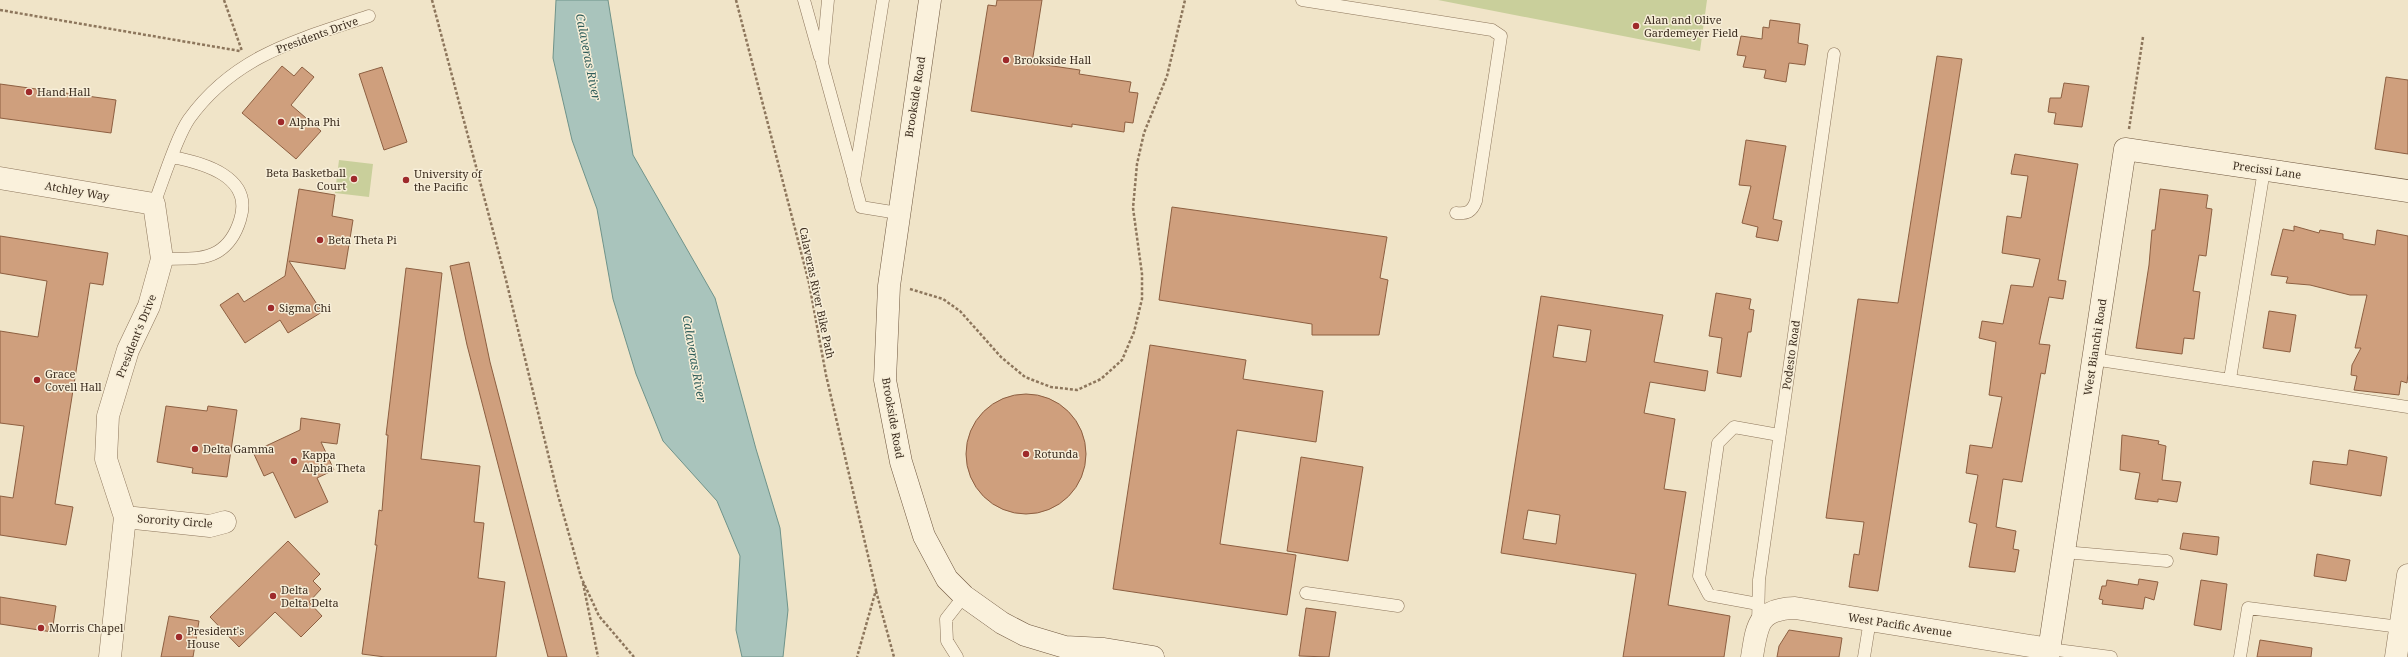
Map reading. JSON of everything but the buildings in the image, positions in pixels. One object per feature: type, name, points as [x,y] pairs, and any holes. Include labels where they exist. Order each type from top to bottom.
[{"type":"street","name":"Brookside Road","points":[[930,0],[898,213],[889,286],[885,380],[901,462],[924,536],[948,579],[964,596],[1002,623],[1043,641],[1065,647],[1133,653],[1153,657]]},
{"type":"street","name":"Precissi Lane","points":[[2125,149],[2408,191]]},
{"type":"street","name":"West Bianchi Road","points":[[2049,653],[2125,149]]},
{"type":"street","name":"Atchley Way","points":[[0,178],[154,204]]},
{"type":"street","name":"President's Drive","points":[[110,657],[125,517],[106,459],[108,416],[128,350],[149,306],[162,259],[154,204]]},
{"type":"street","name":"Sorority Circle","points":[[125,517],[210,526],[225,522]]},
{"type":"street","points":[[2396,657],[2404,616],[2408,574]]},
{"type":"street","name":"West Pacific Avenue","points":[[1758,625],[1768,612],[1780,608],[1794,608],[1870,620],[2049,653]]},
{"type":"street","name":"Podesto Road","points":[[1752,657],[1758,625]]},
{"type":"lane","points":[[804,0],[861,207],[898,213]]},
{"type":"lane","points":[[822,64],[828,0]]},
{"type":"lane","points":[[854,180],[883,0]]},
{"type":"lane","points":[[1302,0],[1492,30],[1501,36],[1476,201],[1469,212],[1456,213]]},
{"type":"lane","name":"Presidents Drive","points":[[154,204],[172,157],[189,120],[217,88],[246,64],[284,45],[369,16]]},
{"type":"lane","name":"Podesto Road","points":[[1758,625],[1759,580],[1834,54]]},
{"type":"lane","points":[[162,259],[200,258],[216,252],[227,244],[237,231],[242,215],[242,199],[234,184],[225,175],[200,162],[172,157]]},
{"type":"lane","points":[[2230,379],[2264,170]]},
{"type":"lane","points":[[2093,360],[2230,379],[2408,407]]},
{"type":"lane","points":[[1758,604],[1709,595],[1699,576],[1718,443],[1734,427],[1779,435]]},
{"type":"lane","points":[[2064,552],[2167,561]]},
{"type":"lane","points":[[1306,593],[1398,606]]},
{"type":"lane","points":[[957,657],[946,641],[946,619],[964,596]]},
{"type":"lane","points":[[2240,657],[2248,608],[2404,616]]},
{"type":"lane","points":[[1864,657],[1870,620]]},
{"type":"lane","points":[[2049,653],[2111,657]]},
{"type":"path","points":[[224,0],[246,64]]},
{"type":"path","points":[[432,0],[506,280],[558,495],[581,577],[598,657]]},
{"type":"path","name":"Calaveras River Bike Path","points":[[736,0],[810,283],[826,375],[876,590],[894,657]]},
{"type":"path","points":[[889,286],[923,291],[943,299],[960,310],[1001,357],[1025,377],[1051,387],[1077,390],[1101,379],[1122,360],[1134,332],[1142,299],[1142,274],[1133,208],[1137,164],[1144,133],[1166,76],[1186,0]]},
{"type":"path","points":[[0,10],[242,52]]},
{"type":"path","points":[[2125,149],[2143,37]]},
{"type":"path","points":[[581,577],[599,616],[634,657]]},
{"type":"path","name":"Calaveras River Bike Path","points":[[857,657],[876,590]]},
{"type":"green space","name":"Alan and Olive Gardemeyer Field","points":[[1438,0],[1707,0],[1700,51]]},
{"type":"green space","name":"Beta Basketball Court","points":[[339,160],[373,164],[369,197],[335,193]]},
{"type":"water","name":"Calaveras River","points":[[556,0],[608,0],[633,155],[715,298],[756,449],[780,528],[788,610],[783,657],[742,657],[736,630],[740,556],[717,501],[663,441],[636,374],[613,299],[597,209],[572,140],[553,58]]},
{"type":"place","name":"Alan and Olive Gardemeyer Field","points":[[1636,26]]},
{"type":"place","name":"Brookside Hall","points":[[1006,60]]},
{"type":"place","name":"Hand Hall","points":[[29,92]]},
{"type":"place","name":"Alpha Phi","points":[[281,122]]},
{"type":"place","name":"Beta Basketball Court","points":[[354,179]]},
{"type":"place","name":"University of the Pacific","points":[[406,180]]},
{"type":"place","name":"Beta Theta Pi","points":[[320,240]]},
{"type":"place","name":"Sigma Chi","points":[[271,308]]},
{"type":"place","name":"Grace Covell Hall","points":[[37,380]]},
{"type":"place","name":"Delta Gamma","points":[[195,449]]},
{"type":"place","name":"Rotunda","points":[[1026,454]]},
{"type":"place","name":"Kappa Alpha Theta","points":[[294,461]]},
{"type":"place","name":"Delta Delta Delta","points":[[273,596]]},
{"type":"place","name":"Morris Chapel","points":[[41,628]]},
{"type":"place","name":"President's House","points":[[179,637]]}]
